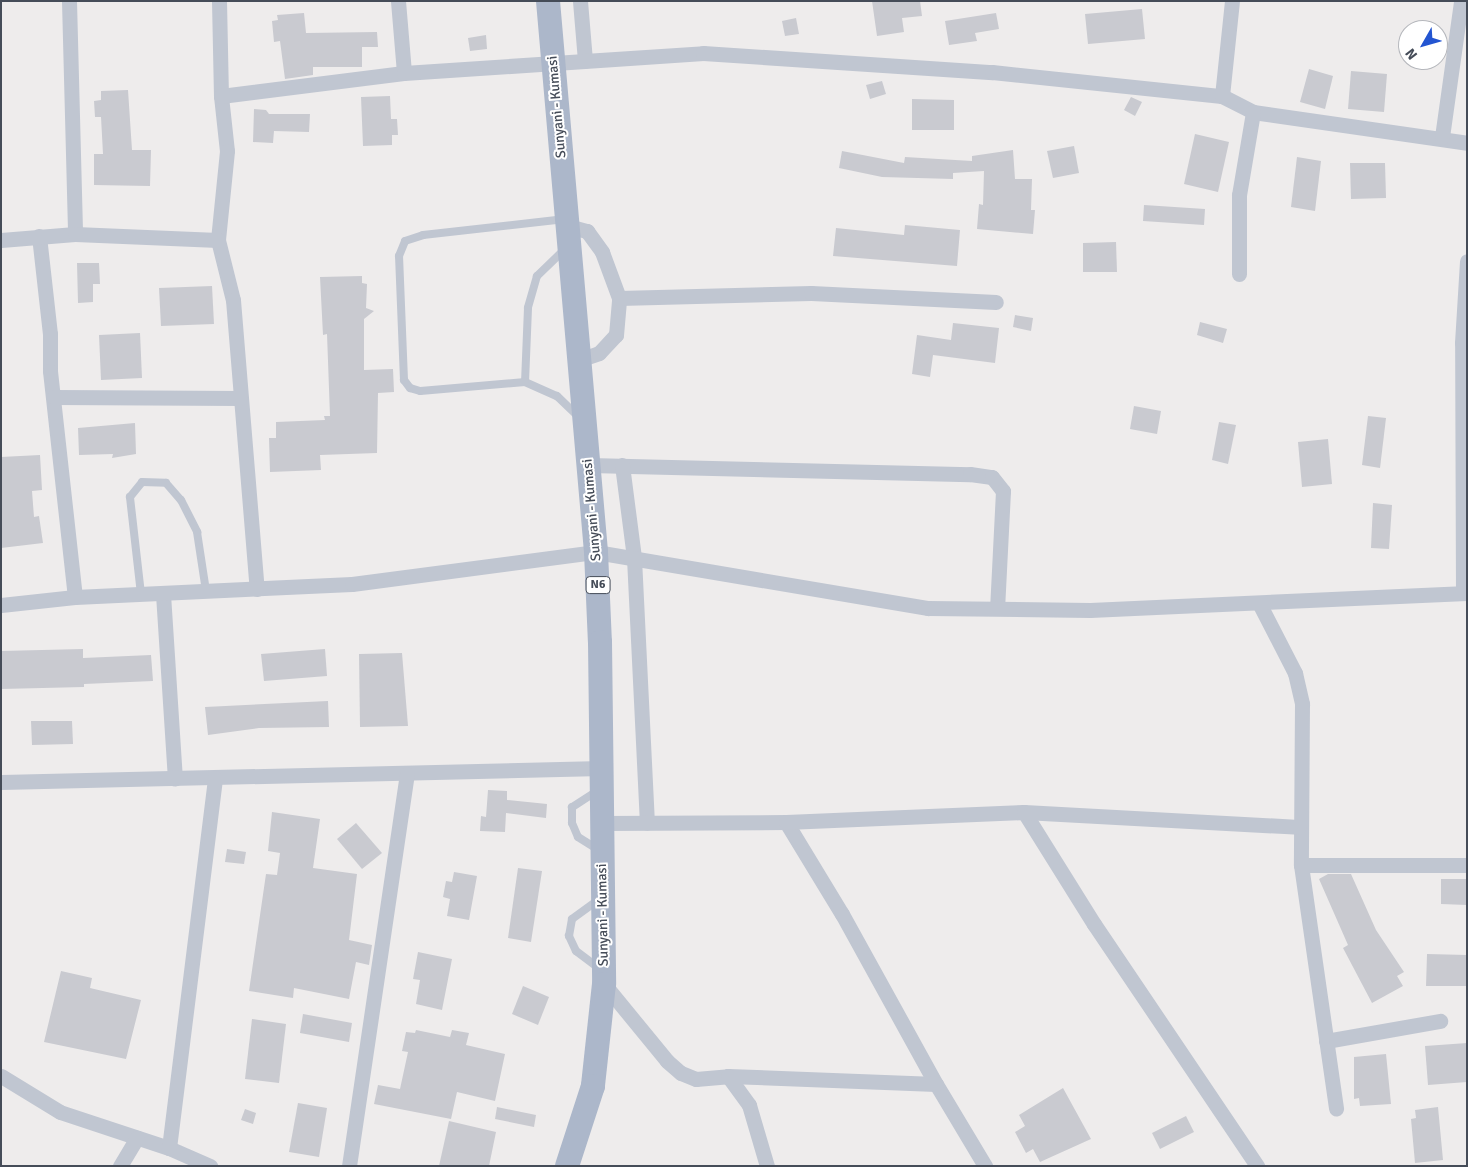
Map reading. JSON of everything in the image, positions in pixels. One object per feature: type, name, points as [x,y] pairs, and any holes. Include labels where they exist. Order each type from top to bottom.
[{"type":"main road","name":"Sunyani - Kumasi","points":[[548,1],[596,552],[602,778],[604,978],[593,1086],[568,1166]]},
{"type":"street","points":[[69,1],[75,234]]},
{"type":"street","points":[[219,1],[221,96],[226,176],[218,240],[233,300],[257,589]]},
{"type":"street","points":[[398,1],[404,73]]},
{"type":"street","points":[[580,1],[585,61]]},
{"type":"street","points":[[1222,96],[1232,1]]},
{"type":"street","points":[[1442,137],[1462,1]]},
{"type":"street","points":[[221,96],[404,73],[703,54],[992,72],[1222,96],[1254,112],[1442,137],[1467,143]]},
{"type":"street","points":[[1239,274],[1239,195],[1254,112]]},
{"type":"street","points":[[568,230],[587,230],[602,252],[619,298],[613,340],[599,353],[579,360]]},
{"type":"street","points":[[1,240],[75,234],[218,240]]},
{"type":"street","points":[[39,236],[75,597]]},
{"type":"street","points":[[1,605],[75,597],[206,592],[399,579],[596,552],[928,608],[1090,610],[1465,593],[1464,343],[1467,261]]},
{"type":"street","points":[[619,298],[811,293],[996,302]]},
{"type":"street","points":[[54,397],[240,398]]},
{"type":"street","points":[[589,465],[970,474],[992,477],[1003,491],[997,608]]},
{"type":"street","points":[[622,465],[634,558],[647,823]]},
{"type":"street","points":[[163,594],[175,779]]},
{"type":"street","points":[[1259,603],[1294,673],[1302,704],[1299,826],[1301,865],[1336,1108]]},
{"type":"street","points":[[1,782],[407,774],[485,769],[602,778]]},
{"type":"street","points":[[349,1166],[407,774]]},
{"type":"street","points":[[169,1148],[215,778]]},
{"type":"street","points":[[602,823],[786,822],[1024,812],[1299,826]]},
{"type":"street","points":[[1024,812],[1094,924],[1257,1166]]},
{"type":"street","points":[[786,822],[842,914],[936,1084],[985,1166]]},
{"type":"street","points":[[1301,865],[1467,865]]},
{"type":"street","points":[[604,978],[681,1073],[696,1079],[728,1076],[936,1084]]},
{"type":"street","points":[[1326,1041],[1440,1021]]},
{"type":"street","points":[[1,1076],[60,1112],[169,1148],[210,1166]]},
{"type":"street","points":[[728,1076],[749,1105],[767,1166]]},
{"type":"street","points":[[120,1166],[137,1138]]},
{"type":"lane","points":[[525,382],[528,308],[537,276],[568,230]]},
{"type":"lane","points":[[568,230],[423,235],[404,241],[399,256],[404,380],[410,388],[420,391],[525,382],[557,396],[585,422]]},
{"type":"lane","points":[[140,594],[130,497],[142,482],[166,483],[181,500],[197,532],[206,592]]},
{"type":"lane","points":[[602,778],[572,807],[572,823],[578,837],[602,853]]},
{"type":"lane","points":[[603,897],[572,919],[569,936],[576,951],[604,978]]},
{"type":"building","points":[[872,1],[920,1],[922,16],[902,18],[904,32],[877,36]]},
{"type":"building","points":[[1142,9],[1145,39],[1088,44],[1085,14]]},
{"type":"building","points":[[304,13],[306,33],[377,32],[378,47],[362,47],[362,67],[313,67],[313,75],[285,79],[280,41],[274,42],[272,21],[278,20],[277,15]]},
{"type":"building","points":[[996,13],[999,29],[975,33],[977,41],[949,45],[945,21]]},
{"type":"building","points":[[796,18],[799,34],[785,36],[782,21]]},
{"type":"building","points":[[486,35],[487,49],[470,51],[468,38]]},
{"type":"building","points":[[1309,69],[1333,76],[1325,109],[1300,102]]},
{"type":"building","points":[[1351,71],[1387,74],[1384,112],[1348,109]]},
{"type":"building","points":[[882,81],[886,94],[870,99],[866,85]]},
{"type":"building","points":[[128,90],[132,150],[151,150],[150,186],[94,185],[94,154],[103,154],[101,117],[95,117],[94,101],[101,100],[101,91]]},
{"type":"building","points":[[390,96],[391,119],[397,119],[398,135],[392,135],[392,145],[363,146],[361,97]]},
{"type":"building","points":[[1131,97],[1142,102],[1135,116],[1124,110]]},
{"type":"building","points":[[912,99],[954,100],[954,130],[912,130]]},
{"type":"building","points":[[254,109],[266,110],[269,114],[310,114],[309,132],[274,131],[273,143],[253,142]]},
{"type":"building","points":[[1195,134],[1229,142],[1218,192],[1184,184]]},
{"type":"building","points":[[1074,146],[1079,173],[1053,178],[1047,151]]},
{"type":"building","points":[[1013,150],[1015,179],[1032,179],[1031,210],[1035,210],[1033,234],[977,229],[979,204],[983,205],[984,171],[953,173],[953,179],[882,177],[839,168],[842,151],[904,163],[905,157],[972,161],[972,156]]},
{"type":"building","points":[[1297,157],[1321,161],[1315,211],[1291,207]]},
{"type":"building","points":[[1350,163],[1385,163],[1386,198],[1351,199]]},
{"type":"building","points":[[1144,205],[1205,209],[1204,225],[1143,221]]},
{"type":"building","points":[[905,225],[960,230],[957,266],[833,256],[836,228],[904,235]]},
{"type":"building","points":[[1116,242],[1117,272],[1083,272],[1083,243]]},
{"type":"building","points":[[77,263],[99,263],[100,284],[93,284],[93,302],[78,303]]},
{"type":"building","points":[[362,276],[362,283],[367,284],[366,308],[374,311],[364,319],[364,370],[393,369],[394,392],[378,393],[377,453],[320,455],[321,470],[270,472],[269,438],[276,438],[276,422],[325,420],[324,416],[330,416],[327,334],[323,335],[320,277]]},
{"type":"building","points":[[212,286],[214,324],[161,326],[159,288]]},
{"type":"building","points":[[1015,315],[1033,318],[1031,331],[1013,327]]},
{"type":"building","points":[[1200,322],[1227,329],[1223,343],[1197,335]]},
{"type":"building","points":[[953,323],[999,328],[995,363],[933,355],[930,377],[912,374],[917,335],[951,340]]},
{"type":"building","points":[[140,333],[142,378],[101,380],[99,335]]},
{"type":"building","points":[[1134,406],[1161,411],[1157,434],[1130,429]]},
{"type":"building","points":[[1368,416],[1386,418],[1380,468],[1362,465]]},
{"type":"building","points":[[1219,422],[1236,425],[1228,464],[1212,460]]},
{"type":"building","points":[[135,423],[136,454],[112,458],[113,454],[79,455],[78,428]]},
{"type":"building","points":[[1328,439],[1332,484],[1302,487],[1298,442]]},
{"type":"building","points":[[40,455],[42,490],[32,491],[34,517],[39,516],[43,543],[1,548],[1,457]]},
{"type":"building","points":[[1373,503],[1392,505],[1389,549],[1371,548]]},
{"type":"building","points":[[83,649],[83,658],[151,655],[153,681],[84,684],[84,687],[1,689],[1,651]]},
{"type":"building","points":[[325,649],[327,676],[264,681],[261,654]]},
{"type":"building","points":[[402,653],[408,726],[360,727],[359,654]]},
{"type":"building","points":[[328,701],[329,727],[259,728],[208,735],[205,707]]},
{"type":"building","points":[[31,721],[72,721],[73,744],[32,745]]},
{"type":"building","points":[[488,790],[507,791],[507,800],[547,804],[546,818],[506,813],[505,832],[480,831],[481,816],[486,817]]},
{"type":"building","points":[[272,812],[320,819],[313,868],[357,874],[349,940],[372,945],[369,965],[356,962],[349,999],[294,988],[293,998],[249,991],[266,874],[277,875],[280,853],[268,851]]},
{"type":"building","points":[[356,823],[382,853],[362,869],[337,839]]},
{"type":"building","points":[[227,849],[246,852],[244,864],[225,862]]},
{"type":"building","points":[[518,868],[542,871],[531,942],[508,938]]},
{"type":"building","points":[[454,872],[477,876],[469,920],[447,916],[450,899],[443,897],[446,881],[452,882]]},
{"type":"building","points":[[1328,874],[1351,874],[1376,930],[1404,972],[1397,976],[1403,986],[1372,1003],[1343,948],[1348,945],[1319,879]]},
{"type":"building","points":[[1441,879],[1467,879],[1467,905],[1441,904]]},
{"type":"building","points":[[418,952],[452,959],[442,1010],[416,1004],[420,980],[413,979]]},
{"type":"building","points":[[1427,954],[1467,955],[1467,986],[1426,986]]},
{"type":"building","points":[[61,971],[92,978],[90,988],[141,1000],[126,1059],[44,1042]]},
{"type":"building","points":[[523,986],[549,997],[538,1025],[512,1014]]},
{"type":"building","points":[[303,1014],[352,1023],[349,1042],[300,1033]]},
{"type":"building","points":[[252,1019],[286,1024],[279,1083],[245,1079]]},
{"type":"building","points":[[416,1030],[450,1037],[452,1030],[469,1033],[466,1045],[505,1054],[495,1101],[457,1092],[451,1119],[374,1104],[378,1085],[400,1089],[408,1052],[402,1051],[406,1032],[415,1033]]},
{"type":"building","points":[[1467,1043],[1467,1082],[1428,1085],[1425,1046]]},
{"type":"building","points":[[1386,1054],[1391,1104],[1360,1106],[1359,1098],[1354,1099],[1354,1057]]},
{"type":"building","points":[[1063,1088],[1091,1139],[1040,1162],[1033,1149],[1026,1153],[1015,1132],[1025,1126],[1019,1115]]},
{"type":"building","points":[[298,1103],[327,1108],[319,1157],[289,1152]]},
{"type":"building","points":[[497,1107],[536,1115],[534,1127],[495,1119]]},
{"type":"building","points":[[1438,1107],[1443,1160],[1415,1163],[1411,1119],[1416,1118],[1415,1110]]},
{"type":"building","points":[[245,1109],[256,1113],[253,1124],[241,1120]]},
{"type":"building","points":[[1186,1116],[1194,1132],[1160,1149],[1152,1133]]},
{"type":"building","points":[[449,1121],[496,1132],[489,1166],[439,1166]]}]
